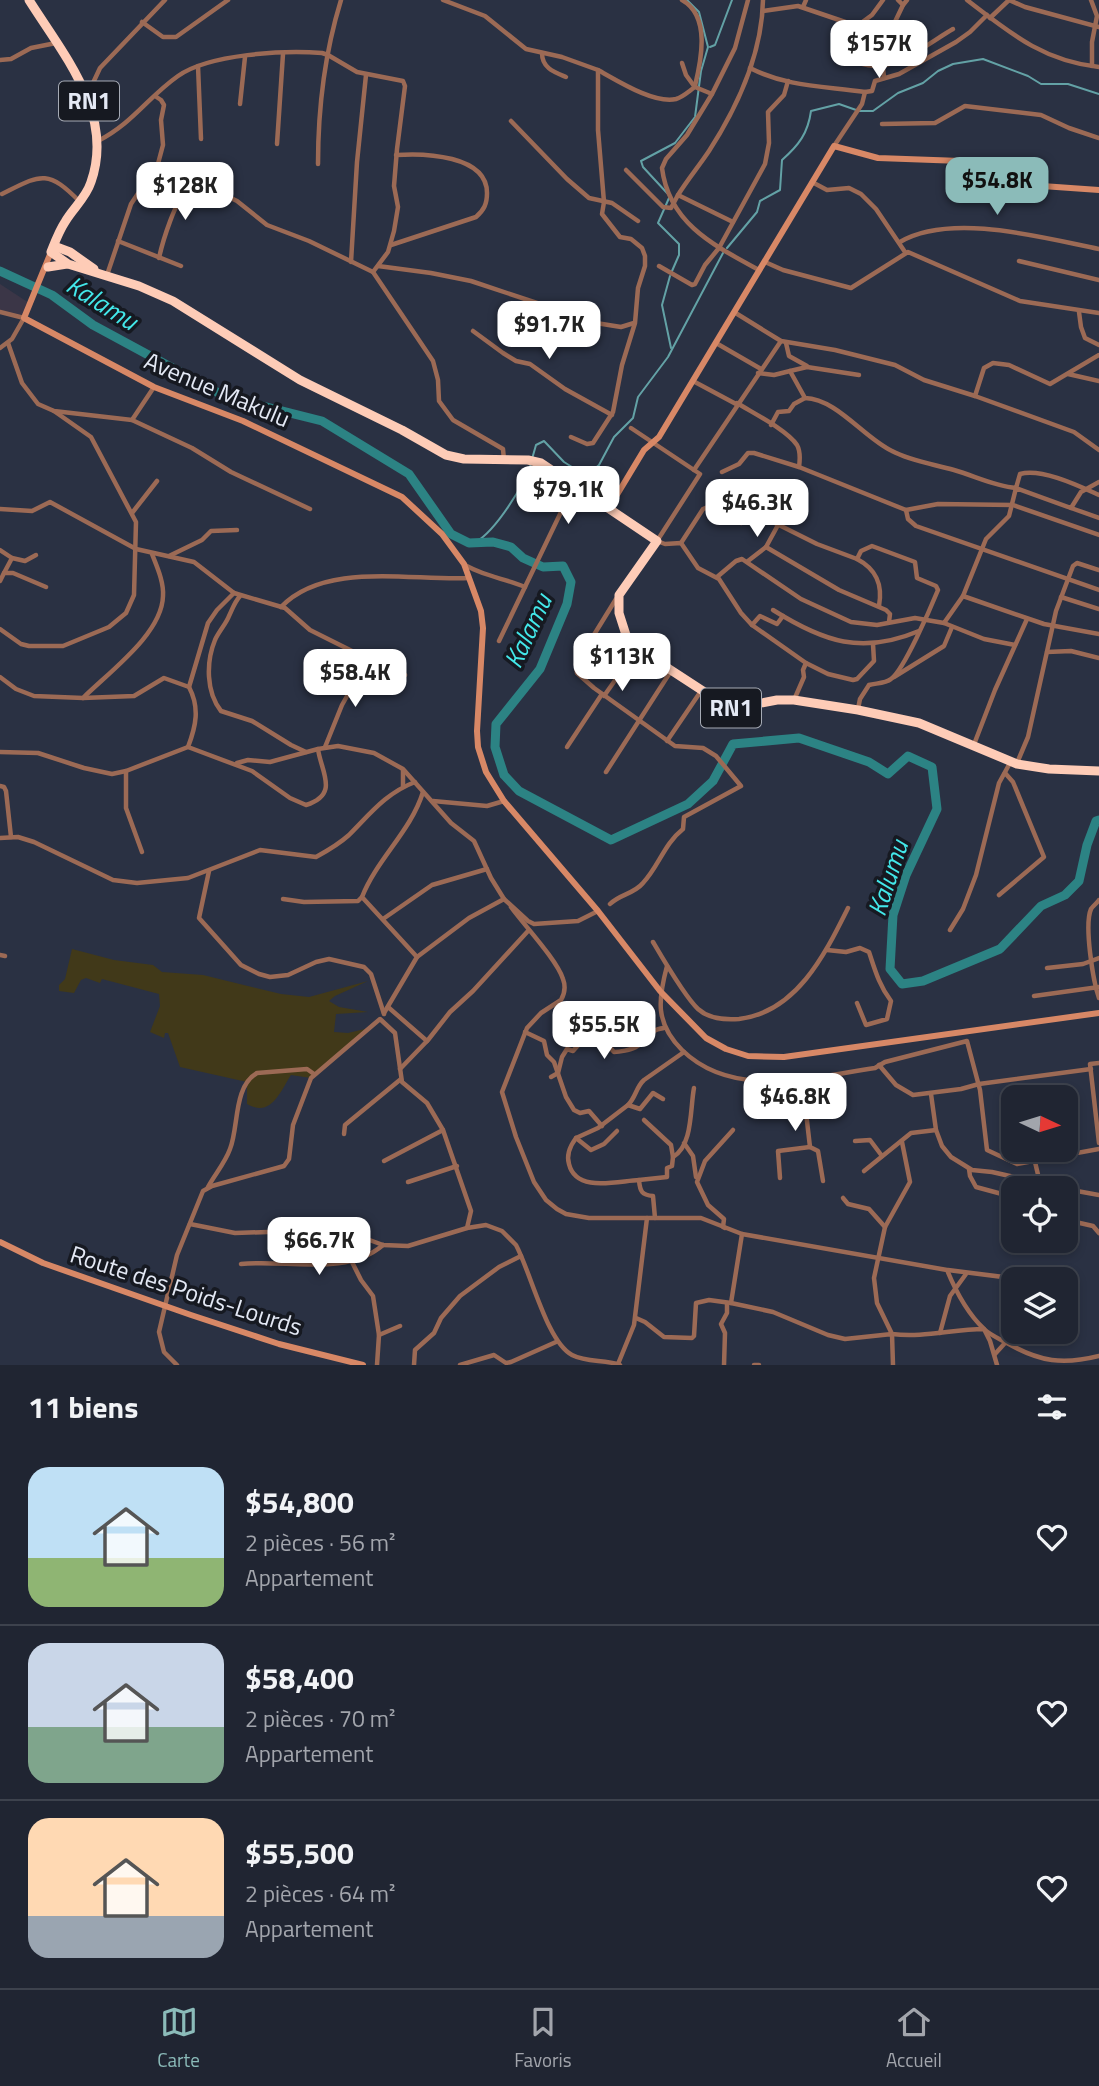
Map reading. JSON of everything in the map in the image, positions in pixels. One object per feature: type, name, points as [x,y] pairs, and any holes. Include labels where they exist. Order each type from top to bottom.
[{"type":"highway","name":"RN1","points":[[29,0],[82,86],[90,103],[98,141],[91,183],[81,202],[66,220],[55,250]]},
{"type":"highway","name":"RN1","points":[[55,250],[74,212]]},
{"type":"highway","points":[[64,236],[69,252]]},
{"type":"highway","points":[[55,250],[69,252],[102,273]]},
{"type":"highway","points":[[55,250],[68,264],[102,273],[173,301],[289,373],[446,455],[464,459],[532,461],[574,484],[657,541],[619,595],[622,624],[626,635],[637,648]]},
{"type":"highway","points":[[44,273],[68,264]]},
{"type":"highway","name":"RN1","points":[[637,648],[731,708],[776,700],[794,700],[858,710],[919,723],[1014,763],[1049,769],[1099,771]]},
{"type":"main road","points":[[609,508],[644,450],[659,437],[834,146],[878,159],[961,161],[1028,185],[1099,190]]},
{"type":"main road","points":[[24,318],[55,250]]},
{"type":"main road","name":"Avenue Makulu","points":[[24,318],[154,387],[243,421],[397,494],[442,534],[464,564],[481,611],[483,628],[477,731],[478,747],[486,772],[504,801],[598,911],[660,991],[706,1038],[726,1049],[748,1056],[784,1057],[1099,1013]]},
{"type":"main road","name":"Route des Poids-Lourds","points":[[0,1242],[43,1263],[165,1306],[266,1340],[363,1365]]},
{"type":"street","points":[[90,103],[93,83],[100,68],[165,0]]},
{"type":"street","points":[[142,22],[163,37],[176,37],[228,0]]},
{"type":"street","points":[[318,164],[328,54],[341,0]]},
{"type":"street","points":[[443,0],[485,16],[524,48],[562,57],[598,70],[663,100],[681,98],[697,88]]},
{"type":"street","points":[[682,0],[695,13],[700,28],[702,51],[697,88]]},
{"type":"street","points":[[748,0],[735,48],[687,135],[663,164],[663,172],[680,215],[703,238],[759,270]]},
{"type":"street","points":[[626,170],[666,208],[671,207],[725,122],[750,68],[761,34],[763,0]]},
{"type":"street","points":[[803,7],[806,0]]},
{"type":"street","points":[[883,0],[870,17],[857,26],[850,44],[849,58],[873,67],[883,66],[953,29]]},
{"type":"street","points":[[884,78],[883,66],[894,36],[893,26],[905,2],[898,0]]},
{"type":"street","points":[[967,0],[1029,46],[1065,60],[1099,67]]},
{"type":"street","points":[[750,68],[766,77],[807,87],[864,92],[872,91],[875,81],[899,74],[956,42],[1009,0],[1025,7],[1097,26]]},
{"type":"street","points":[[1091,0],[1097,14],[1097,26],[1092,42],[1092,66]]},
{"type":"street","points":[[763,11],[790,6],[803,7],[884,38],[894,36]]},
{"type":"street","points":[[0,60],[11,60],[31,48],[56,42]]},
{"type":"street","points":[[542,53],[543,63],[566,77]]},
{"type":"street","points":[[277,144],[284,54]]},
{"type":"street","points":[[98,141],[122,127],[178,76],[198,66],[220,60],[284,54],[328,54],[357,72],[400,80],[404,83],[394,186],[398,207],[391,245],[373,272]]},
{"type":"street","points":[[240,104],[246,57]]},
{"type":"street","points":[[682,63],[686,75],[697,88],[712,94]]},
{"type":"street","points":[[198,66],[201,139]]},
{"type":"street","points":[[571,437],[587,444],[593,443],[612,415],[622,365],[635,323],[638,288],[645,266],[642,248],[631,240],[620,237],[602,214],[604,202],[598,130],[598,70]]},
{"type":"street","points":[[351,263],[366,75]]},
{"type":"street","points":[[659,266],[694,285],[722,250],[733,222],[765,164],[769,143],[768,112],[783,95],[788,81]]},
{"type":"street","points":[[82,86],[93,83]]},
{"type":"street","points":[[834,146],[862,104],[864,92]]},
{"type":"street","points":[[155,96],[164,105],[161,120],[163,145],[155,175]]},
{"type":"street","points":[[882,124],[935,123],[965,106],[1041,115],[1099,138]]},
{"type":"street","points":[[511,121],[589,198],[612,204],[638,221]]},
{"type":"street","points":[[391,245],[476,217],[484,209],[487,193],[480,171],[471,165],[420,153],[396,155]]},
{"type":"street","points":[[102,273],[136,195],[147,180],[155,175],[178,174],[212,189],[244,205],[267,225],[309,240],[373,272],[433,360],[439,401],[453,420],[503,449],[504,460]]},
{"type":"street","points":[[2,194],[40,177],[62,184],[81,202]]},
{"type":"street","points":[[812,181],[827,190],[849,188],[861,194],[876,209],[905,252],[1020,301],[1099,313]]},
{"type":"street","points":[[159,258],[167,231],[184,194],[193,189],[212,189]]},
{"type":"street","points":[[678,195],[733,222]]},
{"type":"street","points":[[900,242],[910,236],[931,231],[972,229],[1041,237],[1099,249]]},
{"type":"street","points":[[118,241],[180,266]]},
{"type":"street","points":[[765,262],[783,270],[851,288],[905,252]]},
{"type":"street","points":[[1019,261],[1099,280]]},
{"type":"street","points":[[378,266],[431,272],[471,281],[549,307],[559,318],[583,325],[601,323],[621,327],[635,323]]},
{"type":"street","points":[[0,312],[24,318],[8,343],[0,348]]},
{"type":"street","points":[[734,312],[783,342],[835,350],[890,364],[924,380],[1074,432],[1099,450]]},
{"type":"street","points":[[1079,312],[1085,338],[1099,345]]},
{"type":"street","points":[[473,331],[503,354],[530,364],[565,389],[612,415]]},
{"type":"street","points":[[783,342],[789,356],[807,367]]},
{"type":"street","points":[[694,470],[759,371],[783,342]]},
{"type":"street","points":[[0,629],[21,644],[40,647],[72,643],[109,627],[126,613],[132,601],[137,526],[91,437],[54,411],[38,404],[23,385],[8,343]]},
{"type":"street","points":[[716,343],[759,371],[774,375],[807,367],[859,375]]},
{"type":"street","points":[[975,396],[984,368],[993,363],[1009,365],[1050,384],[1099,355]]},
{"type":"street","points":[[790,371],[805,398]]},
{"type":"street","points":[[1067,374],[1099,381]]},
{"type":"street","points":[[693,381],[737,403],[797,445],[799,467]]},
{"type":"street","points":[[132,420],[154,387]]},
{"type":"street","points":[[771,425],[778,412],[789,411],[794,404],[805,398],[820,401],[842,414],[892,452],[996,485],[1016,488],[1099,517]]},
{"type":"street","points":[[54,411],[132,420],[192,448],[231,472],[310,509]]},
{"type":"street","points":[[631,428],[700,473],[657,541],[665,544],[681,543]]},
{"type":"street","points":[[722,471],[739,464],[748,453],[772,457],[906,510],[938,504],[1013,505],[1099,535]]},
{"type":"street","points":[[944,623],[963,596],[989,536],[1008,519],[1020,474],[1024,472],[1046,476],[1099,495]]},
{"type":"street","points":[[132,513],[157,481]]},
{"type":"street","points":[[1071,508],[1081,492],[1099,482]]},
{"type":"street","points":[[499,641],[574,484]]},
{"type":"street","points":[[0,509],[32,511],[50,502],[136,549],[194,562],[237,594],[288,610],[310,630],[380,668],[405,675]]},
{"type":"street","points":[[681,543],[703,509],[715,505],[722,509],[724,516],[740,523],[750,511],[817,544],[869,565],[881,592],[879,606]]},
{"type":"street","points":[[906,510],[908,519],[916,526],[1099,590]]},
{"type":"street","points":[[748,562],[766,547],[778,525]]},
{"type":"street","points":[[169,556],[202,540],[211,531],[237,530]]},
{"type":"street","points":[[681,543],[698,568],[717,578],[741,614],[752,625],[806,663],[828,674],[855,680],[873,663],[873,644]]},
{"type":"street","points":[[857,559],[861,551],[872,546],[915,562],[918,578],[939,589],[920,631],[893,677]]},
{"type":"street","points":[[766,547],[839,590],[889,612],[889,622]]},
{"type":"street","points":[[0,550],[12,558],[25,561],[36,555]]},
{"type":"street","points":[[83,698],[148,635],[159,618],[163,587],[152,553]]},
{"type":"street","points":[[0,581],[12,558]]},
{"type":"street","points":[[717,578],[742,559],[801,599],[851,622],[870,626],[915,618],[926,619],[984,639],[1015,645]]},
{"type":"street","points":[[950,930],[963,909],[976,875],[999,783],[1028,737],[1052,626],[1073,566],[1077,563],[1099,570]]},
{"type":"street","points":[[464,564],[525,587]]},
{"type":"street","points":[[4,573],[13,573],[47,587]]},
{"type":"street","points":[[281,607],[305,589],[339,579],[470,578]]},
{"type":"street","points":[[188,747],[195,729],[197,711],[189,687],[208,623],[217,610],[237,594]]},
{"type":"street","points":[[237,594],[229,617],[213,646],[209,677],[212,695],[221,711],[252,721],[291,746],[306,752]]},
{"type":"street","points":[[610,904],[619,896],[627,895],[638,888],[656,869],[661,855],[683,829],[684,817],[741,786],[729,768],[705,748],[678,747],[667,741],[577,673],[575,667],[619,595]]},
{"type":"street","points":[[963,596],[1052,626],[1099,634]]},
{"type":"street","points":[[1061,597],[1099,609]]},
{"type":"street","points":[[773,610],[837,640],[873,644],[920,631]]},
{"type":"street","points":[[752,625],[760,616],[777,624],[783,616]]},
{"type":"street","points":[[973,747],[1027,619]]},
{"type":"street","points":[[858,710],[860,699],[869,685],[884,682],[944,646],[952,626]]},
{"type":"street","points":[[567,747],[637,648]]},
{"type":"street","points":[[1047,652],[1071,651],[1099,658]]},
{"type":"street","points":[[325,747],[348,694],[367,661]]},
{"type":"street","points":[[794,700],[804,677],[806,663]]},
{"type":"street","points":[[606,772],[672,670]]},
{"type":"street","points":[[0,677],[16,689],[34,696],[134,696],[164,678],[189,687]]},
{"type":"street","points":[[667,741],[701,691]]},
{"type":"street","points":[[235,764],[248,760],[270,761],[325,747],[338,746],[374,753],[403,769],[451,822],[474,841],[504,899],[561,974],[565,992],[561,1000],[541,1013],[525,1032],[502,1092],[516,1137],[537,1188],[546,1200],[566,1214],[589,1218],[701,1218],[743,1234],[1001,1277]]},
{"type":"street","points":[[0,752],[38,753],[105,773],[126,771],[188,747],[257,774],[290,798],[306,805],[318,800],[326,788],[326,775],[318,749]]},
{"type":"street","points":[[403,769],[403,786]]},
{"type":"street","points":[[126,771],[126,808],[142,852]]},
{"type":"street","points":[[999,895],[1044,857],[1013,782],[1005,773]]},
{"type":"street","points":[[0,838],[11,837],[34,842],[117,881],[137,883],[185,879],[260,850],[316,857],[343,839],[372,808],[403,786],[415,782]]},
{"type":"street","points":[[0,786],[5,788],[11,837]]},
{"type":"street","points":[[283,899],[336,903],[358,901],[376,867],[417,810],[424,791]]},
{"type":"street","points":[[432,801],[486,806],[504,801]]},
{"type":"street","points":[[0,812],[9,811]]},
{"type":"street","points":[[383,919],[432,885],[487,869]]},
{"type":"street","points":[[209,870],[198,916],[241,965],[259,975],[270,977],[288,975],[323,960],[355,964],[371,974],[382,1017],[395,1033],[401,1079],[427,1103],[443,1130],[457,1166],[471,1211],[467,1228]]},
{"type":"street","points":[[362,897],[416,957]]},
{"type":"street","points":[[208,1188],[284,1166],[289,1159],[293,1125],[314,1074],[382,1017],[416,957],[470,918],[504,899]]},
{"type":"street","points":[[1099,901],[1091,911],[1090,927],[1091,961],[1099,998]]},
{"type":"street","points":[[511,907],[534,924],[578,921],[598,911]]},
{"type":"street","points":[[653,942],[700,1011],[714,1017],[742,1018],[763,1014],[782,1003],[802,983],[827,950],[848,908]]},
{"type":"street","points":[[1090,927],[1099,926]]},
{"type":"street","points":[[399,1069],[528,931]]},
{"type":"street","points":[[827,950],[846,951],[860,947],[869,952],[872,968],[891,1000],[887,1018],[866,1025],[857,1003]]},
{"type":"street","points":[[1047,968],[1099,958]]},
{"type":"street","points":[[667,966],[660,991],[664,1028],[684,1052],[707,1069],[734,1078],[767,1081],[802,1078],[879,1065],[967,1041],[979,1084],[987,1150],[1001,1156]]},
{"type":"street","points":[[1034,996],[1097,987]]},
{"type":"street","points":[[388,1007],[427,1041]]},
{"type":"street","points":[[551,1077],[558,1073],[562,1056],[567,1049],[573,1051],[581,1042],[606,1043],[617,1052],[636,1047],[652,1031],[664,1028]]},
{"type":"street","points":[[525,1032],[544,1041],[547,1055],[554,1062],[566,1097],[574,1110],[581,1113],[589,1111],[602,1126]]},
{"type":"street","points":[[644,1120],[671,1145],[672,1166],[668,1168],[666,1178],[606,1183],[581,1180],[570,1170],[569,1149],[576,1138],[602,1126],[636,1097],[639,1086],[653,1071],[684,1052]]},
{"type":"street","points":[[1099,1063],[1090,1064],[1099,1143]]},
{"type":"street","points":[[879,1065],[895,1085],[909,1094],[931,1094],[979,1084],[1091,1069]]},
{"type":"street","points":[[177,1365],[166,1355],[159,1332],[174,1265],[203,1192],[230,1150],[243,1091],[252,1076],[257,1073],[306,1069],[314,1074]]},
{"type":"street","points":[[802,1078],[810,1147]]},
{"type":"street","points":[[344,1134],[345,1125],[401,1079]]},
{"type":"street","points":[[673,1157],[680,1153],[689,1132],[694,1088]]},
{"type":"street","points":[[628,1105],[640,1110],[653,1093],[663,1099]]},
{"type":"street","points":[[931,1094],[936,1130],[942,1146],[951,1157],[969,1169],[1004,1176]]},
{"type":"street","points":[[384,1161],[443,1130]]},
{"type":"street","points":[[697,1182],[705,1161],[733,1130]]},
{"type":"street","points":[[864,1171],[916,1131],[936,1130]]},
{"type":"street","points":[[576,1138],[591,1150],[604,1144],[617,1131]]},
{"type":"street","points":[[855,1140],[870,1140],[882,1156]]},
{"type":"street","points":[[893,1365],[892,1334],[875,1296],[874,1278],[885,1227],[910,1182],[902,1142]]},
{"type":"street","points":[[684,1143],[693,1156],[697,1182],[705,1201],[724,1219],[723,1227],[730,1230]]},
{"type":"street","points":[[780,1178],[778,1151],[810,1147],[818,1151],[823,1181]]},
{"type":"street","points":[[1078,1153],[1099,1149]]},
{"type":"street","points":[[1013,1162],[1035,1162],[1038,1176]]},
{"type":"street","points":[[408,1182],[457,1166]]},
{"type":"street","points":[[969,1169],[976,1187],[1001,1194]]},
{"type":"street","points":[[639,1181],[640,1191],[647,1196],[653,1196],[655,1218]]},
{"type":"street","points":[[1078,1191],[1099,1195]]},
{"type":"street","points":[[843,1198],[848,1204],[869,1209],[885,1227]]},
{"type":"street","points":[[190,1224],[241,1234],[285,1231],[350,1236],[383,1245],[414,1245],[467,1228],[486,1225],[495,1227],[513,1240],[556,1342],[575,1357],[619,1365],[636,1318],[647,1218]]},
{"type":"street","points":[[1078,1223],[1093,1226],[1099,1233]]},
{"type":"street","points":[[724,1365],[725,1333],[721,1324],[727,1312],[743,1234]]},
{"type":"street","points":[[241,1264],[270,1262],[314,1266],[368,1255],[383,1245]]},
{"type":"street","points":[[414,1365],[415,1350],[434,1333],[440,1318],[460,1296],[499,1267],[521,1256]]},
{"type":"street","points":[[351,1259],[373,1296],[379,1335],[377,1365]]},
{"type":"street","points":[[947,1270],[954,1289],[984,1329],[997,1365]]},
{"type":"street","points":[[940,1333],[947,1304],[954,1289],[967,1273]]},
{"type":"street","points":[[636,1318],[664,1337],[692,1338],[696,1325],[696,1303],[709,1300],[773,1312],[828,1335],[845,1339],[892,1334],[919,1337],[984,1329],[1001,1339]]},
{"type":"street","points":[[379,1335],[400,1326]]},
{"type":"street","points":[[460,1365],[494,1355],[506,1363],[512,1362],[556,1342]]},
{"type":"street","points":[[995,1354],[1004,1344]]},
{"type":"street","points":[[1009,1344],[1055,1363],[1075,1363],[1099,1356]]},
{"type":"shaded area","points":[[0,284],[29,303],[22,319],[0,311]]},
{"type":"sand","points":[[72,949],[114,960],[153,965],[162,972],[203,975],[281,994],[309,997],[368,981],[329,1001],[339,1007],[368,1012],[336,1014],[334,1032],[348,1033],[373,1027],[311,1078],[291,1075],[274,1101],[262,1108],[255,1107],[247,1104],[247,1082],[180,1067],[168,1033],[165,1033],[164,1038],[150,1032],[160,1006],[159,994],[102,979],[100,983],[86,978],[81,980],[74,993],[59,991],[59,985],[65,979]]},
{"type":"waterway","points":[[667,193],[643,167],[641,161],[675,143],[695,117],[701,71],[708,47],[699,12],[687,0]]},
{"type":"waterway","points":[[710,47],[715,45],[732,0]]},
{"type":"waterway","points":[[727,248],[757,212],[760,201],[780,190],[782,160],[802,138],[811,111],[839,104],[859,111],[873,111],[898,93],[923,83],[938,71],[953,64],[983,59],[1028,76],[1041,84],[1068,84],[1099,94]]},
{"type":"waterway","points":[[669,198],[658,223],[679,244],[679,255],[672,271]]},
{"type":"waterway","points":[[532,459],[536,445],[544,441],[564,462],[580,472],[592,471],[599,465],[614,437],[633,418],[638,397],[668,357],[723,253]]},
{"type":"waterway","name":"Kalamu","points":[[0,271],[52,295],[93,325],[226,397],[322,421],[409,474],[451,534],[469,543],[493,542],[511,547],[523,558],[543,567],[563,566],[571,582],[567,604],[540,669],[496,724],[495,747],[504,775],[519,791],[611,840],[688,804],[713,781],[733,744],[799,738],[869,762],[888,774],[908,756],[932,767],[937,809],[906,875],[893,915],[890,969],[902,984],[923,981],[1000,949],[1041,906],[1065,895],[1079,881],[1087,845],[1096,821],[1099,820]]},
{"type":"waterway","points":[[670,276],[662,305],[671,348]]},
{"type":"waterway","points":[[476,542],[492,528],[508,507],[531,464]]},
{"type":"water label","name":"Kalumu","points":[[888,878]]}]
